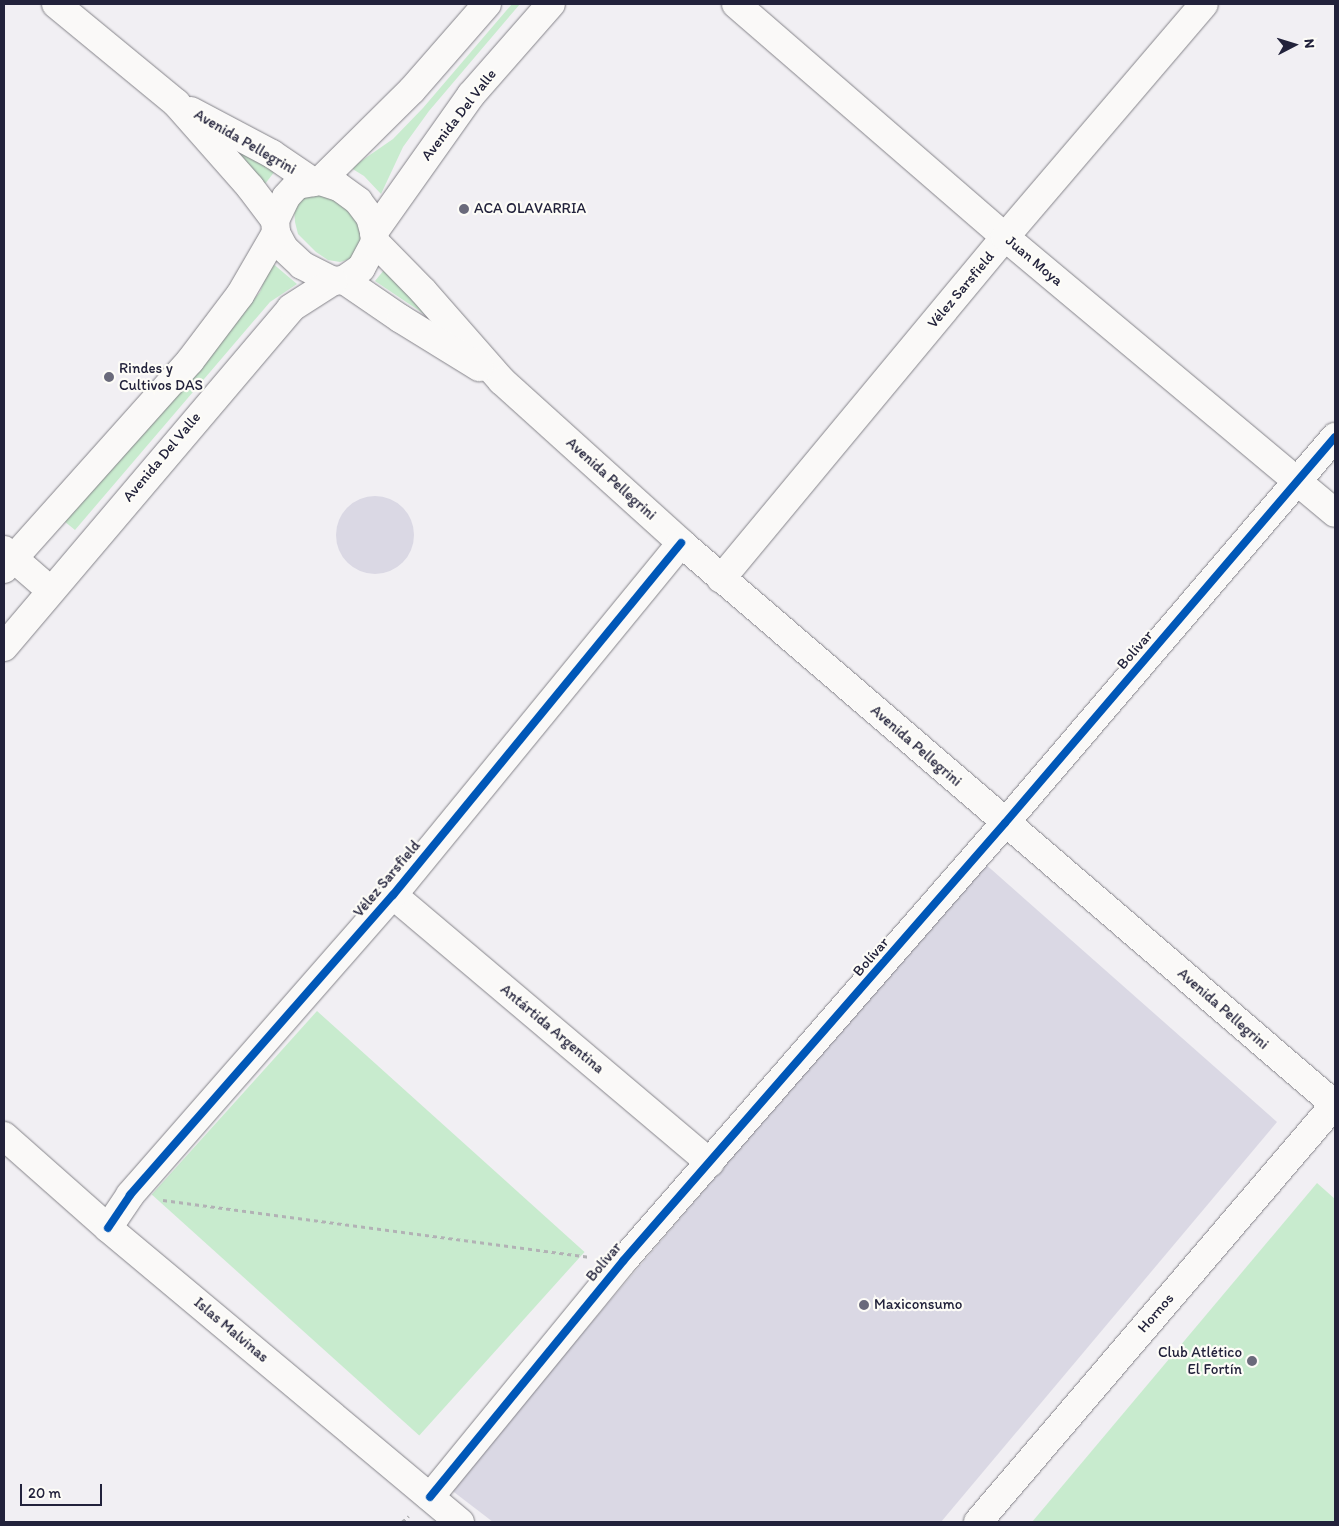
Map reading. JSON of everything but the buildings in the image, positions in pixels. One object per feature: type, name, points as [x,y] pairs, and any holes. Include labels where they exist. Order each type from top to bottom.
[{"type":"street","name":"Avenida Pellegrini","points":[[56,4],[176,103],[272,154],[316,181]]},
{"type":"street","points":[[316,181],[412,90],[487,4]]},
{"type":"street","name":"Avenida Del Valle","points":[[375,237],[471,95],[552,4]]},
{"type":"street","name":"Juan Moya","points":[[736,4],[1005,237],[1335,513]]},
{"type":"street","name":"Vélez Sarsfield","points":[[722,579],[1005,237],[1204,4]]},
{"type":"street","name":"Avenida Pellegrini","points":[[176,103],[276,227]]},
{"type":"street","points":[[50,590],[7,559],[190,361],[240,295],[276,227],[286,197],[297,185],[316,181],[339,187],[358,201],[370,217],[375,237],[362,268],[339,280],[302,265],[284,248],[276,227]]},
{"type":"street","name":"Avenida Pellegrini","points":[[375,237],[502,381],[681,543],[1005,823],[1335,1104]]},
{"type":"street","name":"Avenida Pellegrini","points":[[339,280],[502,381]]},
{"type":"street","name":"Avenida Del Valle","points":[[4,647],[50,590],[291,308],[339,280]]},
{"type":"street","name":"Bolívar","points":[[430,1497],[623,1261],[1005,823],[1335,437]]},
{"type":"street","name":"Vélez Sarsfield","points":[[108,1228],[130,1195],[393,895],[681,543]]},
{"type":"street","name":"Antártida Argentina","points":[[393,895],[710,1163]]},
{"type":"street","name":"Hornos","points":[[978,1522],[1335,1104]]},
{"type":"street","name":"Islas Malvinas","points":[[4,1136],[108,1228],[460,1522]]},
{"type":"path","points":[[130,1195],[623,1261]]},
{"type":"green space","points":[[512,4],[520,4],[429,111],[403,147],[381,194],[364,176],[351,168],[393,139],[423,108]]},
{"type":"green space","points":[[216,133],[275,171],[265,184]]},
{"type":"green space","points":[[325,194],[357,216],[362,241],[358,251],[350,259],[340,262],[328,260],[316,252],[298,234],[294,208],[302,197]]},
{"type":"green space","points":[[271,262],[297,284],[270,302],[75,530],[64,521],[260,292]]},
{"type":"green space","points":[[384,270],[430,318],[375,281]]},
{"type":"green space","points":[[317,1011],[585,1252],[419,1435],[152,1195]]},
{"type":"green space","name":"Club Atlético El Fortín","points":[[1317,1183],[1335,1199],[1335,1522],[1032,1522]]},
{"type":"cycle path","points":[[430,1497],[623,1261],[1005,823],[1335,437]]},
{"type":"cycle path","points":[[108,1228],[130,1195],[393,895],[681,543]]},
{"type":"place","name":"ACA OLAVARRIA","points":[[464,209]]},
{"type":"place","name":"Rindes y Cultivos DAS","points":[[109,377]]},
{"type":"place","name":"Maxiconsumo","points":[[864,1305]]},
{"type":"place","name":"Club Atlético El Fortín","points":[[1252,1361]]}]
